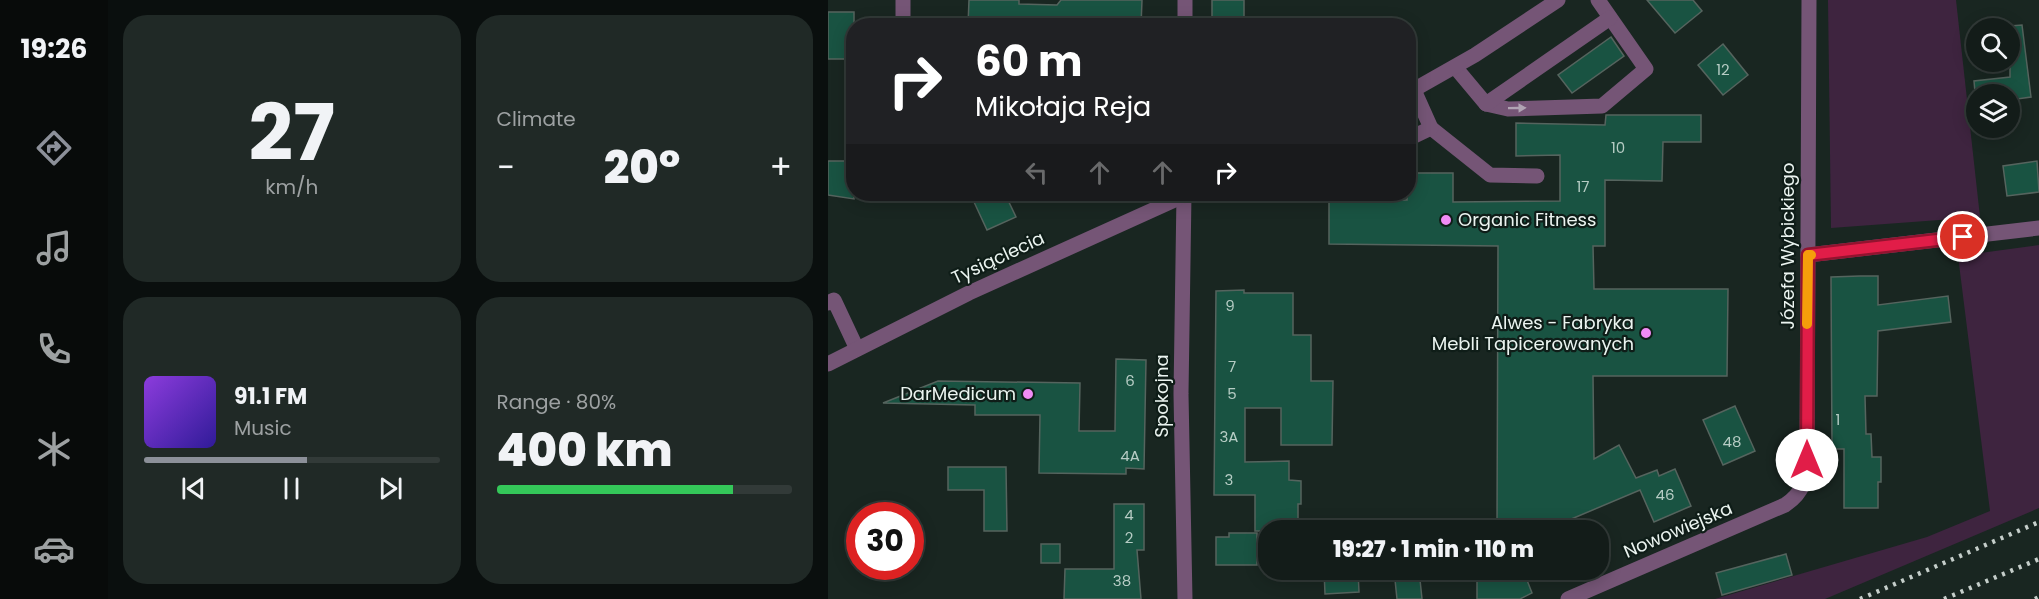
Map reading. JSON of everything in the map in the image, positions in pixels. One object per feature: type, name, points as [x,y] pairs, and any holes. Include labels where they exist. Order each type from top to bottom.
[{"type":"street","points":[[903,0],[903,18]]},
{"type":"street","points":[[1185,0],[1185,18]]},
{"type":"street","points":[[1531,0],[1538,15]]},
{"type":"street","points":[[1416,88],[1455,67],[1558,0]]},
{"type":"street","points":[[1455,67],[1486,104],[1508,109],[1602,106],[1646,69],[1598,0]]},
{"type":"street","name":"Józefa Wybickiego","points":[[1800,492],[1807,460],[1809,0]]},
{"type":"street","points":[[1486,104],[1610,18]]},
{"type":"street","points":[[1416,100],[1431,128],[1490,175],[1537,176]]},
{"type":"street","points":[[1416,135],[1431,128]]},
{"type":"street","name":"Tysiąclecia","points":[[828,364],[969,293],[1170,201]]},
{"type":"street","name":"Spokojna","points":[[1185,201],[1181,394],[1185,599]]},
{"type":"street","points":[[1808,255],[2039,228]]},
{"type":"street","points":[[828,303],[834,300],[857,349]]},
{"type":"street","name":"Nowowiejska","points":[[1568,599],[1785,505],[1800,492]]},
{"type":"shaded area","points":[[1828,0],[1956,0],[1966,90],[1966,138],[1971,138],[1980,217],[1831,228]]},
{"type":"shaded area","points":[[2039,245],[2039,508],[1825,599],[1715,599],[1927,537],[1990,511],[1958,256]]},
{"type":"building","points":[[969,0],[1019,0],[1019,4],[1057,5],[1061,0],[1142,0],[1141,18],[968,18]]},
{"type":"building","points":[[1212,0],[1244,0],[1244,18],[1212,18]]},
{"type":"building","points":[[1647,0],[1693,0],[1702,11],[1675,33]]},
{"type":"building","points":[[828,12],[854,12],[854,18],[846,18],[846,59],[828,59]]},
{"type":"building","points":[[2020,25],[2022,25],[2031,97],[2020,99],[2020,84],[1974,84],[1974,81],[2010,77],[2010,72],[2020,72]]},
{"type":"building","points":[[1611,37],[1624,56],[1572,93],[1558,75]]},
{"type":"building","points":[[1723,44],[1748,75],[1723,95],[1698,65]]},
{"type":"building","points":[[1606,115],[1701,115],[1701,142],[1663,142],[1662,181],[1605,180],[1605,246],[1593,246],[1594,289],[1728,289],[1727,376],[1593,376],[1594,459],[1619,445],[1636,478],[1657,470],[1659,476],[1675,469],[1691,506],[1654,522],[1640,490],[1569,520],[1497,520],[1498,246],[1329,244],[1329,201],[1416,201],[1416,173],[1453,173],[1453,202],[1560,201],[1560,155],[1516,156],[1516,123],[1605,125]]},
{"type":"building","points":[[828,161],[846,161],[846,198],[828,195]]},
{"type":"building","points":[[2037,161],[2039,192],[2007,196],[2003,166]]},
{"type":"building","points":[[1008,201],[1016,217],[987,230],[974,202]]},
{"type":"building","points":[[1878,276],[1878,305],[1948,296],[1951,322],[1878,331],[1877,396],[1865,396],[1866,434],[1871,434],[1872,457],[1881,457],[1878,508],[1844,508],[1844,449],[1832,449],[1831,277]]},
{"type":"building","points":[[1216,291],[1293,293],[1293,335],[1311,335],[1311,381],[1333,381],[1332,445],[1281,445],[1281,408],[1245,408],[1245,462],[1289,461],[1289,480],[1301,481],[1298,520],[1258,520],[1258,531],[1255,531],[1255,495],[1214,495]]},
{"type":"building","points":[[1116,359],[1146,360],[1144,469],[1126,468],[1126,474],[1039,473],[1040,415],[975,415],[975,405],[883,403],[938,381],[1080,383],[1079,431],[1115,431]]},
{"type":"building","points":[[1735,406],[1755,451],[1723,465],[1703,420]]},
{"type":"building","points":[[948,467],[1006,467],[1007,531],[984,531],[984,490],[948,490]]},
{"type":"building","points":[[1114,504],[1144,504],[1144,550],[1137,550],[1141,599],[1064,599],[1065,569],[1114,569]]},
{"type":"building","points":[[1229,533],[1257,533],[1257,565],[1216,565],[1216,537],[1229,537]]},
{"type":"building","points":[[1041,544],[1060,544],[1060,563],[1041,563]]},
{"type":"building","points":[[1786,554],[1792,575],[1722,595],[1716,573]]},
{"type":"building","points":[[1324,580],[1358,580],[1359,592],[1325,594]]},
{"type":"building","points":[[1395,580],[1420,580],[1422,599],[1397,599]]},
{"type":"building","points":[[1477,580],[1527,580],[1532,593],[1520,599],[1477,599]]},
{"type":"railway","points":[[1860,599],[2039,522]]},
{"type":"railway","points":[[1944,599],[2039,559]]},
{"type":"railway","points":[[2035,599],[2039,597]]},
{"type":"slow traffic","points":[[1807,324],[1808,255],[1811,255]]},
{"type":"place","name":"Organic Fitness","points":[[1446,220]]},
{"type":"place","name":"Alwes - Fabryka Mebli Tapicerowanych","points":[[1646,333]]},
{"type":"place","name":"DarMedicum","points":[[1028,394]]},
{"type":"route","points":[[1807,460],[1808,255],[1963,237]]}]
